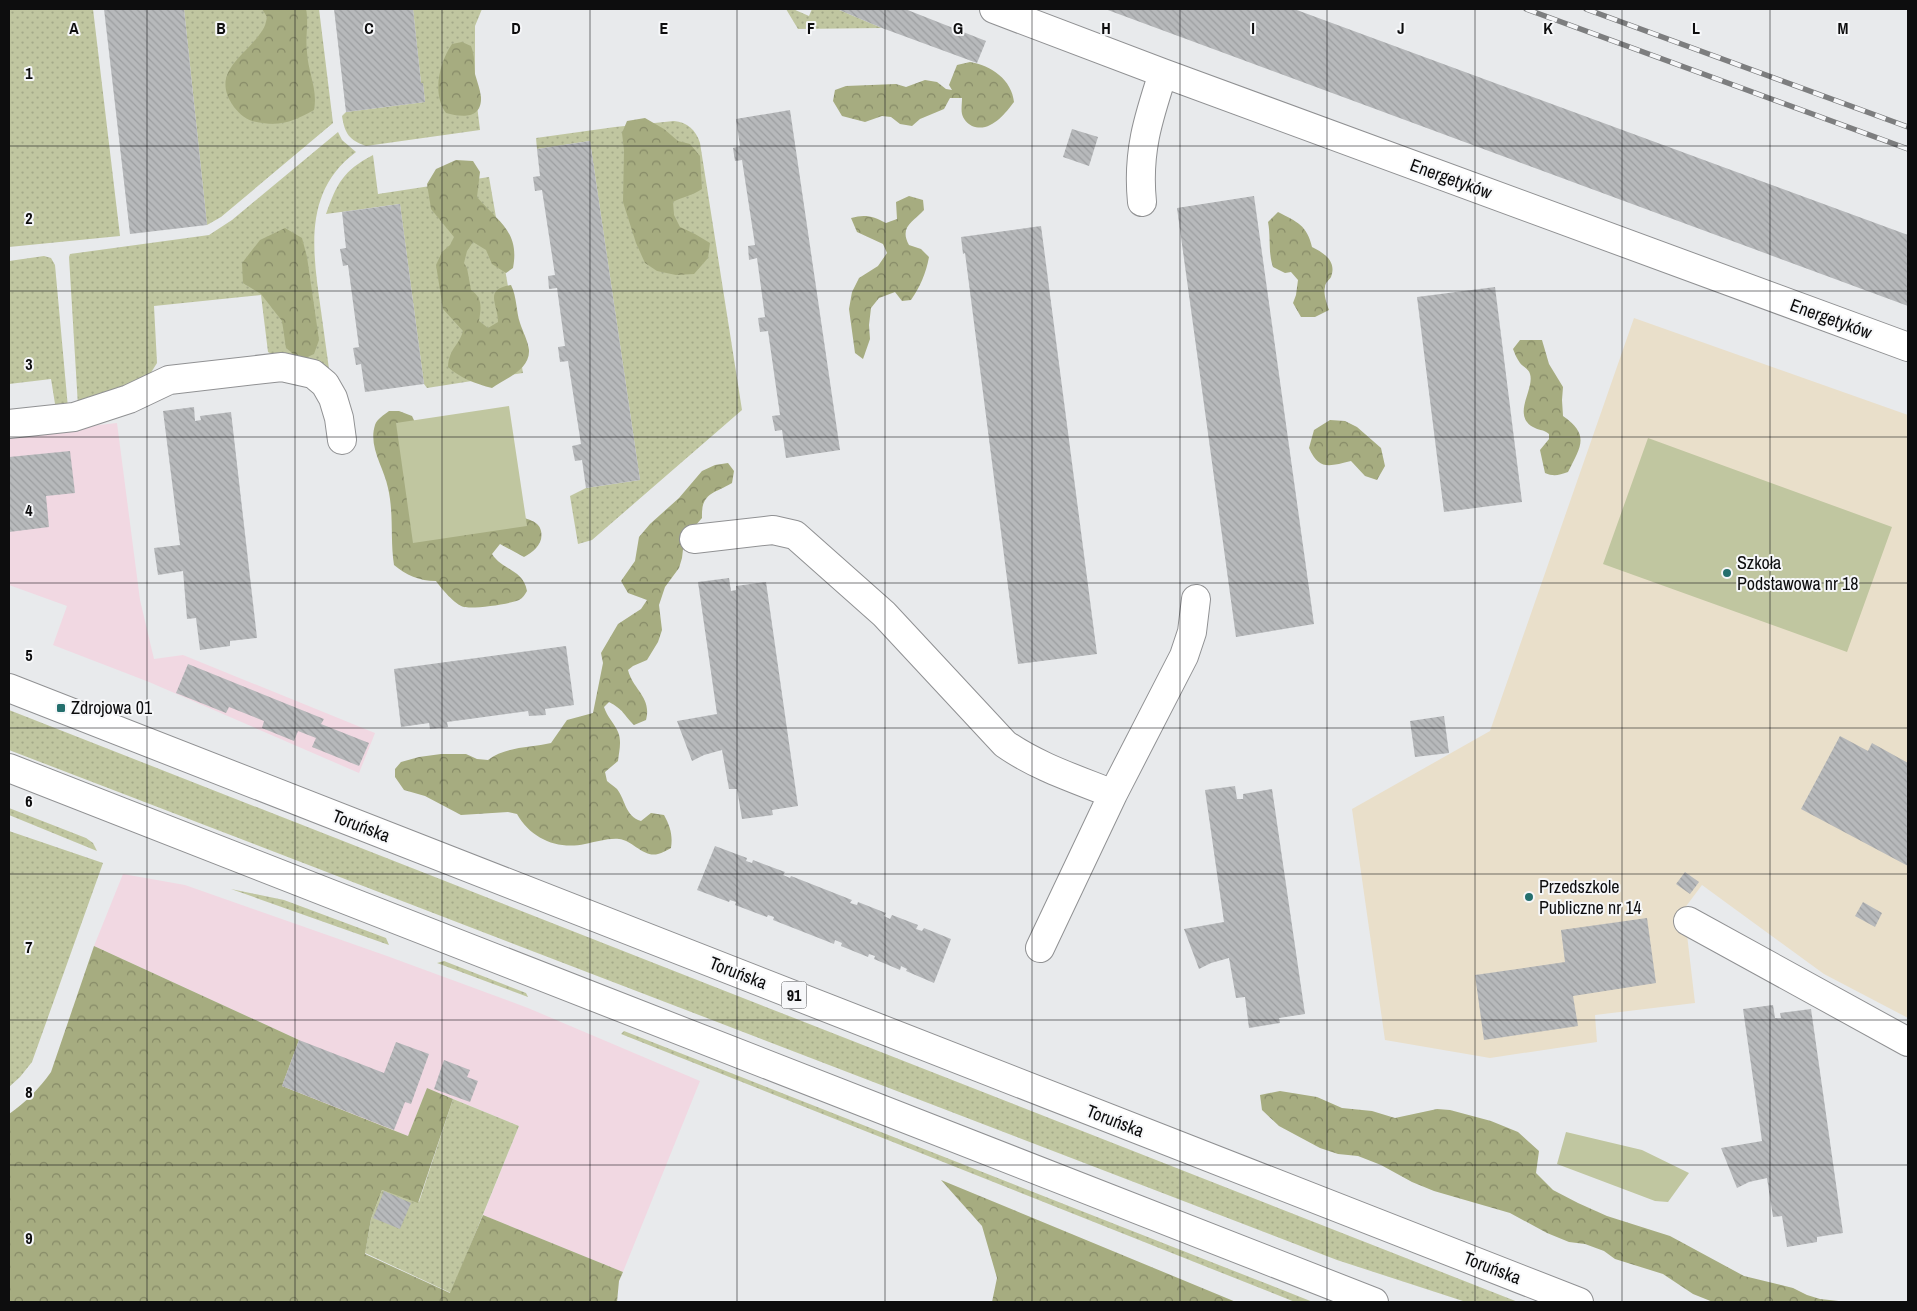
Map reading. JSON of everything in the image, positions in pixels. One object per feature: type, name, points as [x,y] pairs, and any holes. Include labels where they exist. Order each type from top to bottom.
[{"type":"main road","name":"Energetyków","points":[[994,9],[1908,348]]},
{"type":"main road","points":[[1142,202],[1140,182],[1141,152],[1147,121],[1163,73]]},
{"type":"main road","points":[[9,424],[74,417],[129,399],[169,380],[282,367],[313,374],[325,384],[333,398],[339,418],[342,440]]},
{"type":"main road","points":[[694,540],[773,530],[795,535],[884,614],[1005,744],[1042,765],[1113,794]]},
{"type":"main road","points":[[1040,948],[1113,794],[1184,656],[1196,614],[1196,599]]},
{"type":"main road","name":"Toruńska","points":[[9,688],[1579,1302]]},
{"type":"main road","points":[[9,768],[1374,1302]]},
{"type":"main road","points":[[1688,921],[1908,1042]]},
{"type":"shaded area","name":"Szkoła Podstawowa nr 18","points":[[1634,318],[1908,415],[1908,1018],[1824,974],[1702,885],[1684,909],[1695,1003],[1595,1015],[1597,1042],[1490,1058],[1385,1040],[1352,809],[1490,731]]},
{"type":"shaded area","points":[[117,423],[140,600],[154,659],[183,655],[375,733],[359,773],[149,682],[53,645],[67,606],[9,585],[9,435]]},
{"type":"shaded area","points":[[123,874],[185,885],[387,956],[528,1008],[700,1081],[623,1272],[483,1215],[519,1126],[427,1088],[408,1136],[282,1086],[299,1040],[94,946]]},
{"type":"green space","points":[[9,9],[93,9],[120,236],[9,247]]},
{"type":"green space","points":[[184,9],[319,9],[333,123],[221,217],[207,225]]},
{"type":"green space","points":[[262,9],[306,9],[308,60],[315,95],[314,110],[291,121],[278,124],[249,120],[236,110],[227,92],[226,82],[233,64],[265,26],[267,17]]},
{"type":"green space","points":[[413,9],[482,9],[475,26],[475,89],[480,130],[366,146],[352,139],[346,132],[342,116],[346,112],[425,102],[423,84],[421,83]]},
{"type":"green space","points":[[786,9],[793,9],[809,16],[812,9],[837,9],[882,28],[798,29]]},
{"type":"green space","points":[[462,42],[471,46],[481,97],[478,110],[464,116],[446,113],[439,97],[438,88],[441,69],[447,52],[452,44]]},
{"type":"green space","points":[[970,62],[993,70],[1005,80],[1014,102],[996,122],[985,127],[979,128],[967,123],[962,112],[962,98],[950,98],[944,109],[920,119],[912,126],[900,124],[891,117],[882,116],[865,122],[842,116],[833,101],[835,90],[846,86],[896,84],[906,87],[925,80],[937,82],[946,89],[952,90],[949,85],[957,65]]},
{"type":"green space","points":[[645,118],[664,129],[678,141],[690,144],[700,156],[702,189],[673,202],[674,215],[680,227],[710,243],[708,258],[694,274],[676,275],[657,271],[645,263],[636,243],[623,202],[624,150],[622,133],[627,121]]},
{"type":"green space","points":[[674,121],[690,127],[700,143],[742,410],[592,540],[578,544],[570,496],[586,488],[640,480],[590,141],[537,149],[536,138]]},
{"type":"green space","points":[[338,132],[342,140],[356,152],[339,168],[327,186],[319,205],[315,225],[314,246],[333,398],[301,370],[268,352],[261,295],[154,306],[157,363],[147,379],[78,406],[70,254],[209,235],[232,220]]},
{"type":"green space","points":[[373,155],[378,194],[489,177],[523,373],[427,388],[424,384],[400,204],[326,214],[342,179],[355,167]]},
{"type":"green space","points":[[456,160],[473,161],[480,172],[477,197],[506,228],[513,245],[513,268],[506,273],[492,264],[486,250],[473,242],[467,251],[464,263],[467,268],[471,290],[478,296],[481,308],[479,321],[488,328],[498,322],[495,294],[502,287],[511,285],[520,323],[527,340],[529,350],[526,363],[516,373],[492,388],[468,380],[448,367],[450,355],[463,331],[443,309],[436,265],[442,252],[450,245],[454,237],[431,209],[427,184],[436,169]]},
{"type":"green space","points":[[909,196],[923,200],[924,210],[906,229],[906,239],[909,245],[921,249],[929,257],[926,269],[920,285],[911,300],[902,301],[895,292],[879,298],[871,308],[870,339],[863,359],[855,353],[849,309],[852,292],[859,278],[878,266],[887,253],[883,244],[857,232],[851,218],[869,216],[886,223],[897,219],[896,202]]},
{"type":"green space","points":[[1278,212],[1300,225],[1307,234],[1312,247],[1325,255],[1331,262],[1331,277],[1326,284],[1325,290],[1329,310],[1315,317],[1301,317],[1293,303],[1298,280],[1291,272],[1285,273],[1273,267],[1268,222]]},
{"type":"green space","points":[[285,228],[302,238],[307,257],[319,340],[314,354],[301,360],[286,348],[282,321],[261,294],[243,283],[242,263],[260,240]]},
{"type":"green space","points":[[44,256],[51,258],[55,265],[68,408],[56,410],[51,379],[9,384],[9,261]]},
{"type":"green space","points":[[1520,340],[1542,340],[1549,364],[1563,387],[1563,416],[1572,423],[1580,435],[1579,448],[1568,472],[1556,475],[1545,473],[1540,450],[1549,439],[1549,434],[1535,428],[1524,417],[1525,402],[1531,380],[1529,372],[1520,363],[1513,349]]},
{"type":"green space","points":[[509,406],[527,526],[413,543],[396,423]]},
{"type":"green space","points":[[389,411],[399,411],[412,416],[420,433],[478,484],[513,513],[534,522],[540,527],[542,536],[539,544],[524,557],[500,544],[492,554],[496,560],[517,574],[525,584],[527,591],[520,599],[515,602],[492,606],[460,606],[436,581],[413,577],[394,565],[390,498],[386,480],[377,457],[373,433],[376,423]]},
{"type":"green space","points":[[1330,420],[1345,421],[1357,427],[1381,448],[1385,466],[1377,480],[1365,476],[1351,461],[1326,465],[1321,464],[1313,455],[1309,448],[1314,430]]},
{"type":"green space","points":[[1648,438],[1892,527],[1847,652],[1603,564]]},
{"type":"green space","points":[[728,463],[734,471],[732,483],[714,492],[706,499],[702,510],[702,518],[695,526],[685,532],[679,568],[665,587],[659,605],[662,630],[658,642],[647,660],[628,670],[630,677],[644,699],[647,712],[646,720],[634,725],[621,710],[609,702],[604,707],[618,732],[620,743],[618,761],[605,772],[607,781],[617,789],[629,812],[636,819],[641,821],[651,813],[664,815],[672,839],[671,848],[660,854],[653,855],[629,842],[619,839],[575,845],[555,844],[546,841],[530,830],[517,814],[508,812],[461,815],[425,796],[404,790],[395,777],[395,769],[401,762],[441,754],[466,754],[477,759],[488,760],[503,752],[551,743],[567,720],[593,713],[603,663],[601,653],[618,624],[641,609],[647,600],[628,593],[621,581],[635,561],[639,537],[650,524],[679,498],[702,471],[715,465]]},
{"type":"green space","points":[[9,710],[1518,1302],[1466,1302],[1337,1260],[9,750]]},
{"type":"green space","points":[[9,808],[86,838],[93,843],[97,851],[9,815]]},
{"type":"green space","points":[[9,831],[103,863],[32,1062],[9,1087]]},
{"type":"green space","points":[[231,889],[284,900],[386,938],[389,945]]},
{"type":"green space","points":[[94,946],[299,1040],[282,1086],[408,1136],[427,1088],[453,1099],[418,1203],[382,1190],[371,1219],[365,1254],[450,1293],[483,1215],[623,1272],[619,1281],[617,1302],[9,1302],[9,1114],[32,1095],[51,1072]]},
{"type":"green space","points":[[444,961],[526,993],[528,997],[437,963]]},
{"type":"green space","points":[[624,1031],[1313,1302],[1295,1302],[621,1034]]},
{"type":"green space","points":[[1280,1091],[1317,1097],[1342,1108],[1372,1111],[1395,1118],[1437,1109],[1450,1110],[1491,1121],[1518,1132],[1539,1151],[1536,1173],[1553,1190],[1578,1203],[1607,1216],[1670,1236],[1744,1276],[1793,1288],[1820,1299],[1848,1302],[1713,1302],[1693,1294],[1663,1274],[1615,1259],[1604,1251],[1585,1244],[1569,1242],[1547,1233],[1510,1213],[1434,1191],[1358,1156],[1338,1154],[1320,1148],[1279,1126],[1262,1110],[1260,1095]]},
{"type":"green space","points":[[453,1099],[519,1126],[451,1293],[365,1253],[371,1219],[382,1190],[419,1202]]},
{"type":"green space","points":[[1566,1132],[1642,1150],[1689,1173],[1668,1202],[1655,1201],[1557,1164]]},
{"type":"green space","points":[[941,1180],[1236,1302],[992,1302],[997,1278],[982,1226]]},
{"type":"building","points":[[104,9],[184,9],[207,225],[130,234]]},
{"type":"building","points":[[334,9],[413,9],[421,83],[423,83],[425,102],[346,112]]},
{"type":"building","points":[[837,9],[905,9],[986,41],[977,63],[882,28]]},
{"type":"building","points":[[1105,9],[1294,9],[1908,235],[1908,306]]},
{"type":"building","points":[[790,110],[840,450],[786,458],[782,430],[775,431],[772,416],[780,415],[768,331],[760,332],[758,318],[765,317],[757,258],[749,260],[748,246],[755,245],[742,160],[735,161],[733,148],[740,146],[736,119]]},
{"type":"building","points":[[1072,129],[1098,137],[1089,166],[1063,157]]},
{"type":"building","points":[[590,141],[640,480],[586,488],[582,460],[575,461],[572,446],[581,444],[568,361],[560,362],[558,347],[565,346],[557,288],[549,289],[548,276],[555,275],[542,190],[535,191],[533,177],[540,176],[537,149]]},
{"type":"building","points":[[1254,196],[1314,624],[1236,637],[1177,208]]},
{"type":"building","points":[[400,204],[424,384],[365,392],[361,364],[356,365],[353,348],[359,347],[348,265],[343,266],[340,249],[346,248],[342,212]]},
{"type":"building","points":[[1041,226],[1097,654],[1018,664],[965,253],[963,254],[961,237]]},
{"type":"building","points":[[1495,287],[1522,502],[1444,512],[1417,297]]},
{"type":"building","points":[[194,407],[195,421],[201,420],[200,416],[231,412],[257,638],[230,641],[230,646],[200,650],[196,618],[187,619],[183,571],[158,575],[154,548],[180,545],[163,411]]},
{"type":"building","points":[[70,451],[75,493],[46,496],[49,527],[9,532],[9,457]]},
{"type":"building","points":[[729,578],[731,591],[736,590],[736,586],[766,582],[798,806],[772,810],[773,815],[742,819],[737,789],[729,789],[722,750],[704,755],[692,761],[677,721],[717,714],[698,582]]},
{"type":"building","points":[[566,646],[574,705],[545,709],[546,715],[529,716],[528,711],[447,722],[448,727],[430,729],[429,723],[401,727],[394,669]]},
{"type":"building","points":[[188,664],[324,719],[321,724],[369,743],[359,766],[312,747],[316,738],[298,731],[294,741],[262,728],[264,721],[229,707],[226,713],[176,693]]},
{"type":"building","points":[[1444,716],[1449,753],[1415,757],[1410,721]]},
{"type":"building","points":[[1840,736],[1868,751],[1872,743],[1908,763],[1908,866],[1801,809]]},
{"type":"building","points":[[1235,786],[1237,799],[1243,799],[1243,794],[1272,789],[1305,1014],[1279,1018],[1280,1023],[1249,1028],[1245,997],[1236,998],[1229,958],[1211,963],[1199,969],[1184,929],[1224,922],[1205,790]]},
{"type":"building","points":[[715,846],[747,858],[746,861],[752,863],[753,860],[785,872],[783,875],[790,878],[791,876],[852,900],[850,903],[857,905],[858,902],[886,913],[884,916],[890,919],[892,915],[918,925],[916,929],[922,931],[924,928],[951,939],[934,983],[906,971],[907,969],[901,966],[900,970],[874,959],[875,956],[869,954],[868,957],[841,946],[842,943],[835,940],[834,944],[773,920],[774,917],[768,915],[767,917],[735,905],[736,902],[730,900],[729,902],[697,890]]},
{"type":"building","points":[[1685,872],[1699,882],[1690,894],[1676,884]]},
{"type":"building","points":[[1863,902],[1882,913],[1875,927],[1855,916]]},
{"type":"building","points":[[1647,918],[1656,983],[1573,996],[1578,1026],[1484,1040],[1475,975],[1565,962],[1561,930]]},
{"type":"building","points":[[1773,1005],[1775,1018],[1781,1018],[1780,1013],[1811,1009],[1843,1233],[1817,1237],[1817,1242],[1787,1247],[1782,1216],[1773,1217],[1767,1178],[1749,1182],[1737,1188],[1721,1148],[1762,1141],[1743,1009]]},
{"type":"building","points":[[299,1040],[384,1073],[396,1042],[429,1054],[411,1104],[405,1102],[394,1130],[282,1086]]},
{"type":"building","points":[[444,1060],[470,1070],[467,1077],[478,1081],[470,1102],[434,1089]]},
{"type":"building","points":[[384,1191],[411,1203],[400,1229],[373,1218]]},
{"type":"railway","points":[[1526,9],[1908,149]]},
{"type":"railway","points":[[1586,9],[1908,127]]},
{"type":"place","name":"Szkoła Podstawowa nr 18","points":[[1727,573]]},
{"type":"place","name":"Zdrojowa 01","points":[[61,708]]},
{"type":"place","name":"Przedszkole Publiczne nr 14","points":[[1529,897]]}]
